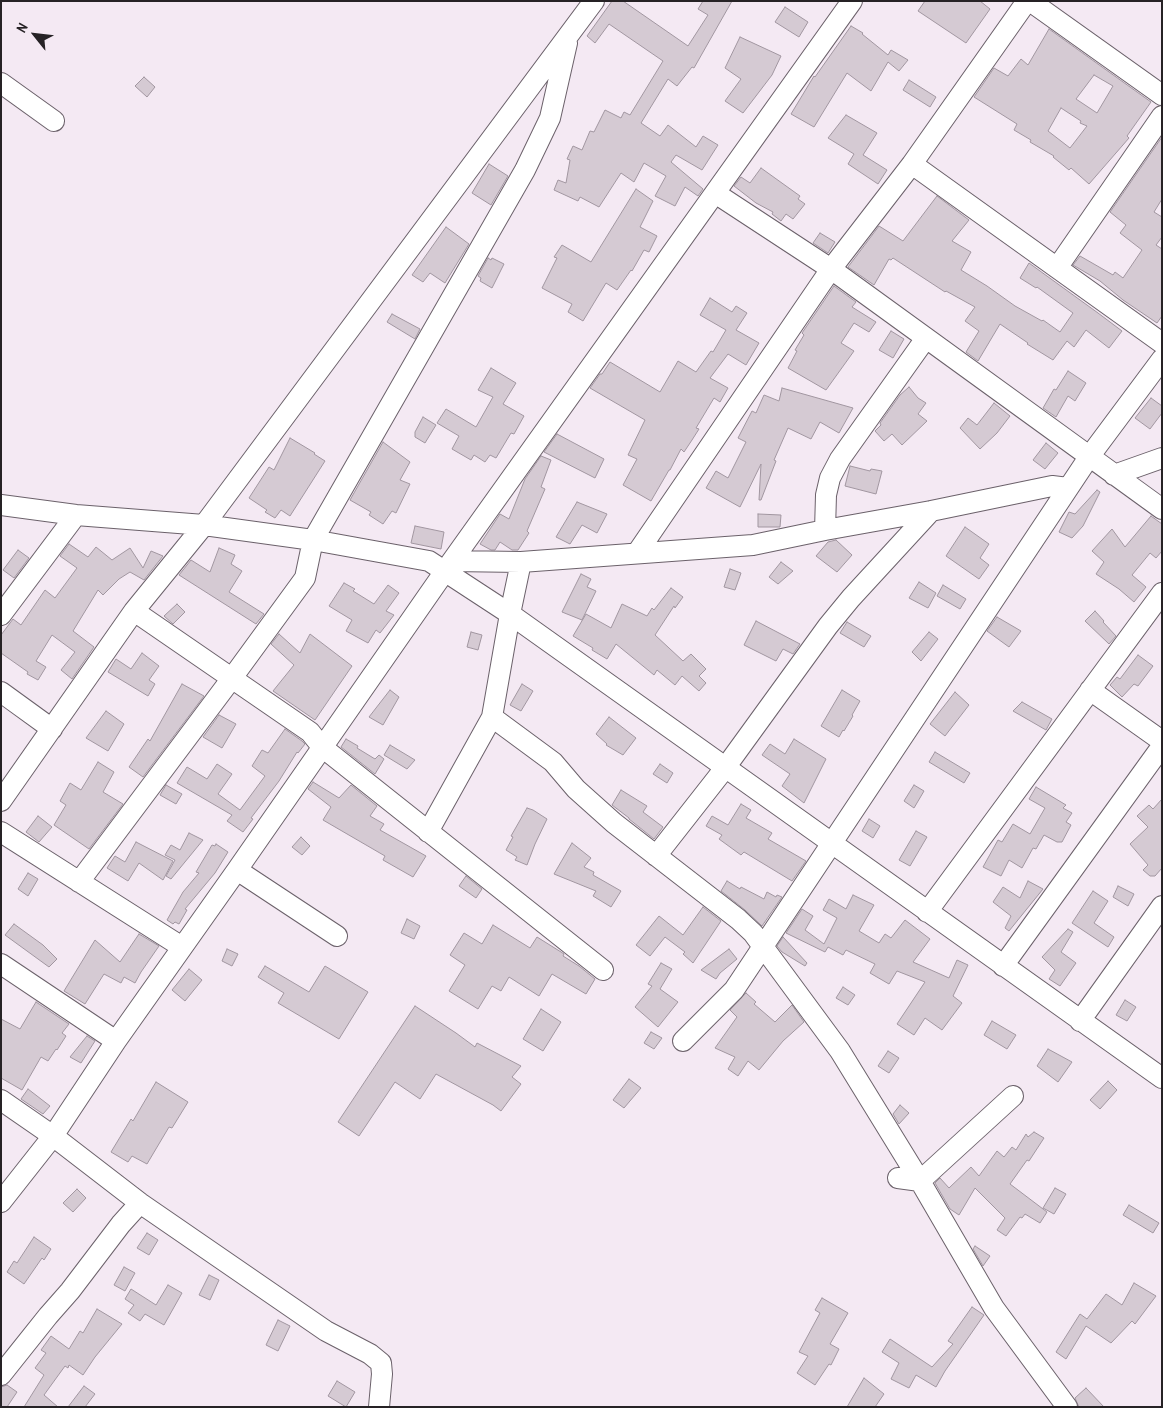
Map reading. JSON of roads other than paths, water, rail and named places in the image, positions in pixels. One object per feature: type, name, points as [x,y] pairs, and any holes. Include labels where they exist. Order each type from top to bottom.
[{"type":"street","points":[[1,801],[134,611],[204,525],[594,1]]},
{"type":"street","points":[[1,1202],[54,1136],[116,1041],[238,870],[448,566],[852,1]]},
{"type":"street","points":[[637,553],[831,269],[912,164],[1029,1],[1162,96]]},
{"type":"street","points":[[79,882],[305,578],[314,540],[525,170],[550,118],[568,36]]},
{"type":"street","points":[[1,83],[54,121]]},
{"type":"street","points":[[1057,268],[1162,116]]},
{"type":"street","points":[[912,164],[1162,343]]},
{"type":"street","points":[[715,193],[831,269],[1162,509]]},
{"type":"street","points":[[825,530],[826,495],[830,478],[840,459],[926,338]]},
{"type":"street","points":[[683,1042],[734,990],[1068,488],[1162,358]]},
{"type":"street","points":[[1114,475],[1162,458]]},
{"type":"street","points":[[1,505],[76,514],[204,525],[314,540],[448,566],[753,545],[1052,486],[1068,488]]},
{"type":"street","points":[[656,856],[725,768],[828,626],[851,598],[931,511]]},
{"type":"street","points":[[1,615],[76,514]]},
{"type":"street","points":[[428,832],[492,717],[520,562]]},
{"type":"street","points":[[448,566],[510,614],[1162,1078]]},
{"type":"street","points":[[927,912],[1162,593]]},
{"type":"street","points":[[134,611],[310,732],[322,747],[602,970]]},
{"type":"street","points":[[1090,690],[1162,741]]},
{"type":"street","points":[[1,692],[52,729]]},
{"type":"street","points":[[492,717],[552,762],[576,789],[614,823],[738,919],[763,946],[840,1051],[920,1181],[994,1308],[1067,1407]]},
{"type":"street","points":[[1003,966],[1162,746]]},
{"type":"street","points":[[1,832],[182,947]]},
{"type":"street","points":[[238,870],[337,936]]},
{"type":"street","points":[[1080,1021],[1162,906]]},
{"type":"street","points":[[1,964],[116,1041]]},
{"type":"street","points":[[920,1181],[1013,1096]]},
{"type":"street","points":[[1,1100],[54,1136],[140,1203],[326,1331],[370,1354],[381,1363],[379,1407]]},
{"type":"street","points":[[898,1178],[920,1181]]},
{"type":"street","points":[[1,1376],[121,1224],[140,1203]]}]
